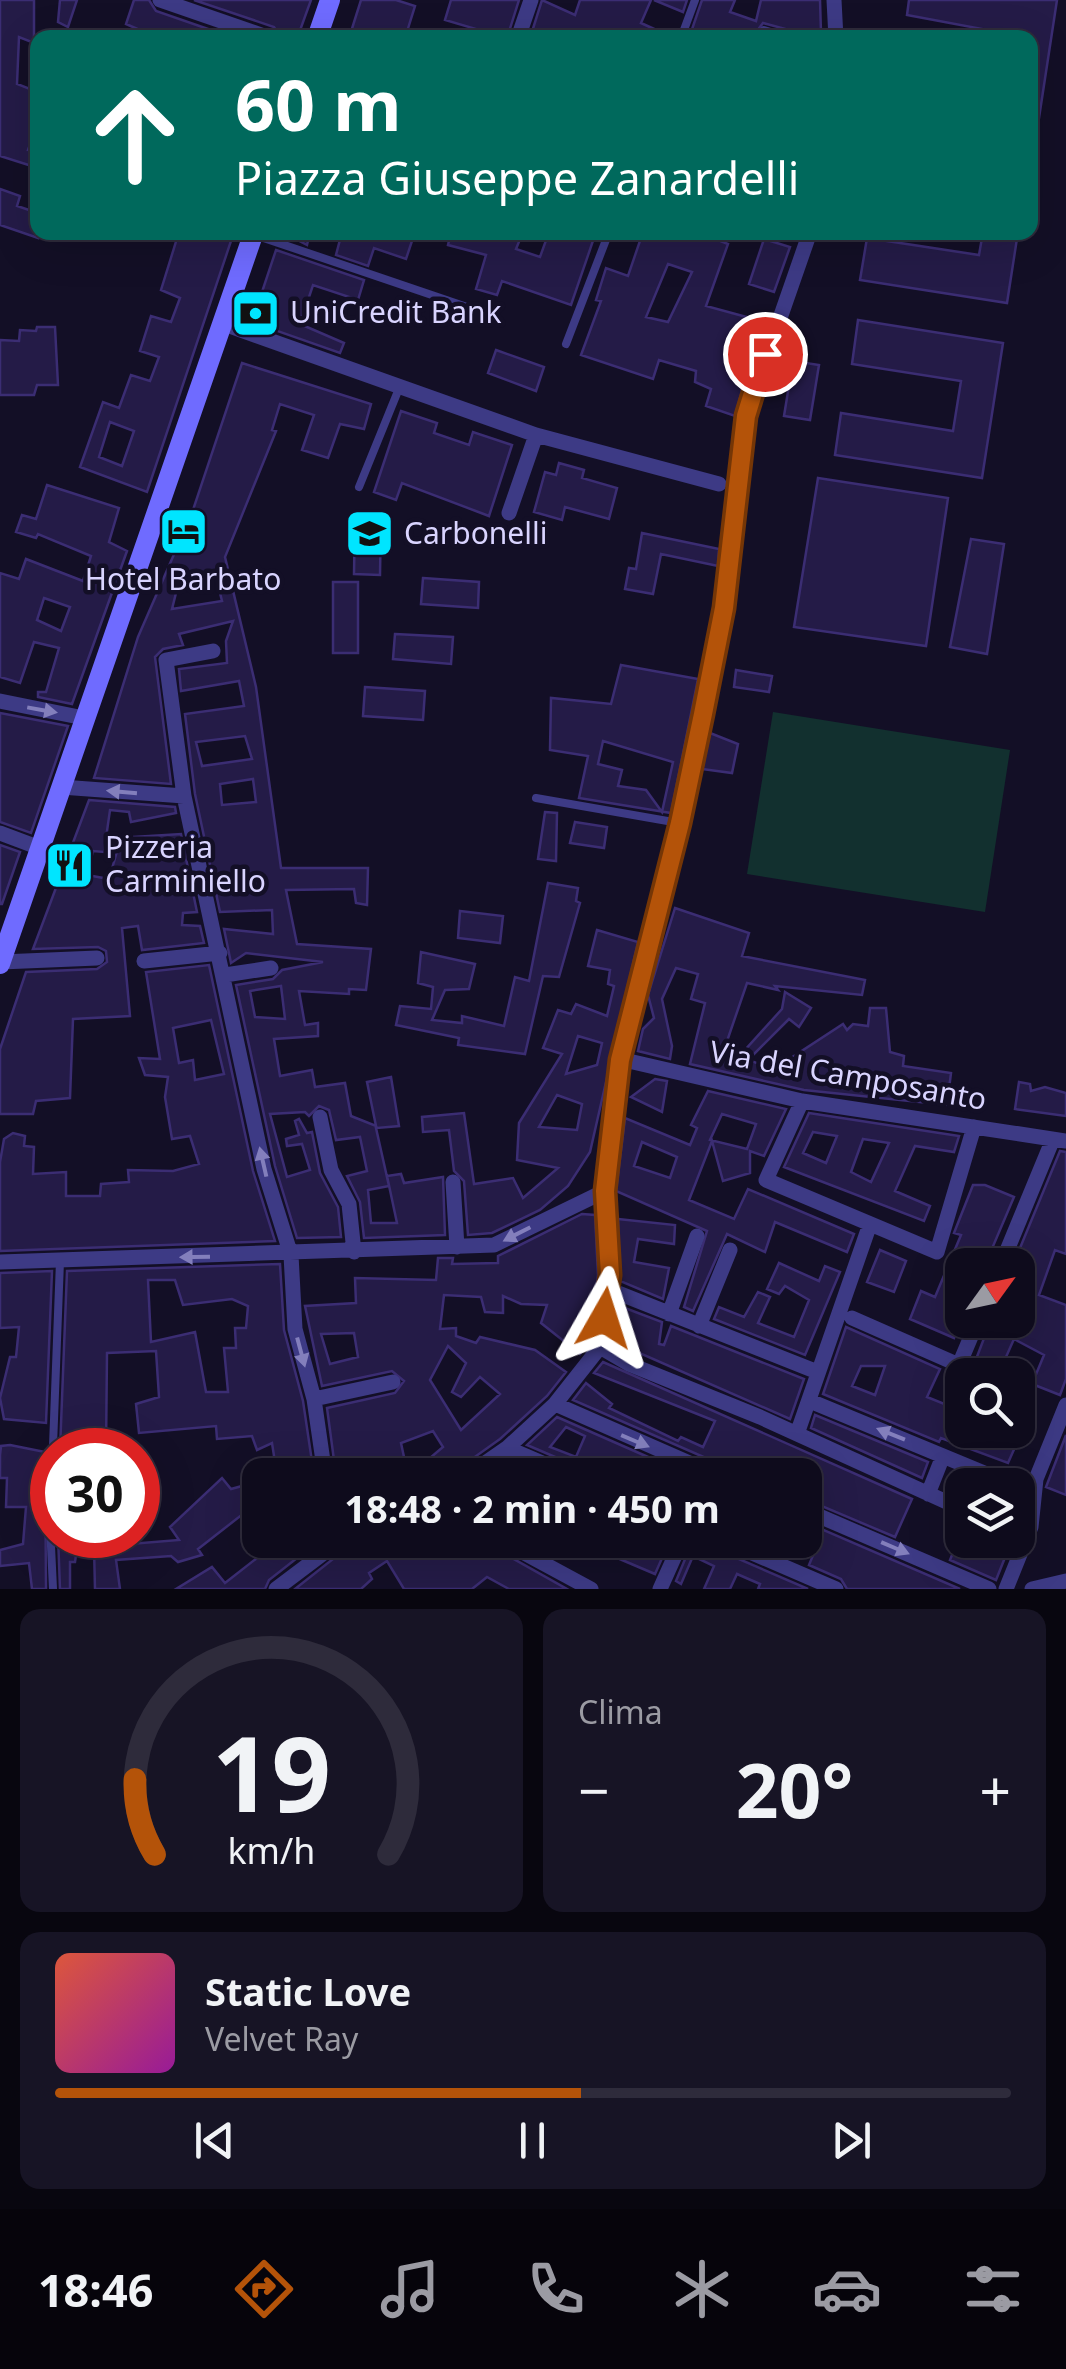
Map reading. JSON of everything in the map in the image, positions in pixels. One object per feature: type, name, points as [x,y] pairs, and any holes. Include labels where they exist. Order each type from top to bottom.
[{"type":"main road","points":[[320,30],[330,0]]},
{"type":"main road","points":[[0,963],[252,240]]},
{"type":"street","points":[[162,0],[247,30]]},
{"type":"street","points":[[521,30],[532,0]]},
{"type":"street","points":[[834,0],[836,30]]},
{"type":"street","points":[[493,1458],[555,1404],[600,1348],[608,1289],[605,1191],[620,1060],[680,823],[724,608],[746,416],[804,240]]},
{"type":"street","points":[[221,323],[536,435],[719,484]]},
{"type":"street","points":[[508,512],[536,435]]},
{"type":"street","points":[[213,651],[166,660],[184,796],[264,1169],[291,1255],[294,1329],[314,1399],[322,1458]]},
{"type":"street","points":[[0,700],[84,718]]},
{"type":"street","points":[[60,787],[184,796]]},
{"type":"street","points":[[0,833],[40,848]]},
{"type":"street","points":[[144,961],[220,953]]},
{"type":"street","points":[[0,963],[96,958]]},
{"type":"street","points":[[225,975],[271,968]]},
{"type":"street","name":"Via del Camposanto","points":[[620,1060],[802,1101],[1059,1140]]},
{"type":"street","points":[[802,1101],[766,1180],[937,1252],[974,1127]]},
{"type":"street","points":[[320,1117],[331,1170],[349,1204],[354,1252]]},
{"type":"street","points":[[1008,1248],[1059,1140]]},
{"type":"street","points":[[453,1182],[457,1247]]},
{"type":"street","points":[[0,1262],[291,1255],[494,1245],[605,1191]]},
{"type":"street","points":[[797,1434],[818,1379],[815,1371],[870,1224]]},
{"type":"street","points":[[669,1314],[698,1236]]},
{"type":"street","points":[[699,1326],[730,1250]]},
{"type":"street","points":[[608,1289],[815,1371]]},
{"type":"street","points":[[852,1318],[959,1365],[970,1338]]},
{"type":"street","points":[[600,1348],[628,1364],[797,1434],[945,1502]]},
{"type":"street","points":[[314,1399],[393,1382]]},
{"type":"street","points":[[810,1401],[972,1468]]},
{"type":"street","points":[[555,1404],[678,1458]]},
{"type":"street","points":[[1035,1486],[1066,1405]]},
{"type":"street","points":[[507,1448],[524,1458]]},
{"type":"street","points":[[928,1494],[943,1456]]},
{"type":"street","points":[[822,1517],[989,1589]]},
{"type":"street","points":[[276,1589],[315,1558]]},
{"type":"street","points":[[530,1558],[569,1585],[591,1589]]},
{"type":"street","points":[[660,1589],[674,1558]]},
{"type":"street","points":[[764,1558],[836,1589]]},
{"type":"street","points":[[1006,1589],[1015,1558]]},
{"type":"street","points":[[1032,1589],[1066,1581]]},
{"type":"lane","points":[[684,30],[694,0]]},
{"type":"lane","points":[[272,240],[473,309]]},
{"type":"lane","points":[[566,344],[606,240]]},
{"type":"lane","points":[[360,487],[400,386]]},
{"type":"lane","points":[[536,798],[680,823]]},
{"type":"lane","points":[[53,1589],[50,1525],[60,1261]]},
{"type":"green space","points":[[773,712],[1010,750],[985,912],[747,874]]},
{"type":"building","points":[[0,0],[34,0],[30,41],[19,37],[17,84],[30,89],[30,165],[0,156]]},
{"type":"building","points":[[60,0],[77,0],[68,27],[58,22]]},
{"type":"building","points":[[134,0],[149,0],[156,11],[211,30],[140,30],[126,24]]},
{"type":"building","points":[[194,0],[311,0],[300,30],[274,27]]},
{"type":"building","points":[[361,0],[396,0],[415,6],[408,30],[352,30]]},
{"type":"building","points":[[451,0],[519,0],[510,30],[476,30],[445,20]]},
{"type":"building","points":[[542,0],[575,15],[580,0],[651,0],[641,23],[656,30],[533,30]]},
{"type":"building","points":[[654,0],[687,0],[683,12]]},
{"type":"building","points":[[702,0],[735,0],[730,12],[756,21],[761,0],[820,0],[821,30],[789,30],[763,23],[758,30],[692,30]]},
{"type":"building","points":[[909,0],[1057,0],[1038,124],[1038,30],[987,30],[907,15]]},
{"type":"building","points":[[0,189],[20,196],[17,206],[30,210],[30,235],[0,225]]},
{"type":"building","points":[[177,240],[231,240],[147,492],[80,467],[103,402],[119,408],[131,375],[150,381],[159,357],[140,351],[151,316],[171,322],[180,298],[161,290]],"holes":[[[110,422],[134,431],[122,466],[99,457]]]},
{"type":"building","points":[[340,240],[412,240],[406,259],[374,248],[368,266],[336,255]]},
{"type":"building","points":[[449,240],[520,240],[516,249],[540,257],[546,240],[593,240],[571,305],[502,281],[497,295],[476,289],[486,255],[448,245]]},
{"type":"building","points":[[640,240],[718,240],[728,244],[706,306],[761,321],[735,416],[706,406],[711,389],[695,382],[696,371],[659,360],[653,379],[581,355],[601,301],[596,300],[606,268],[628,276]],"holes":[[[668,264],[692,272],[668,322],[646,317]]]},
{"type":"building","points":[[764,240],[790,247],[774,292],[749,284]]},
{"type":"building","points":[[867,240],[979,255],[982,240],[1017,240],[1007,303],[860,280]]},
{"type":"building","points":[[276,250],[364,280],[358,300],[313,285],[300,324],[344,343],[340,353],[252,322]]},
{"type":"building","points":[[858,320],[1003,343],[982,478],[835,455],[841,413],[953,431],[961,381],[852,364]]},
{"type":"building","points":[[37,327],[55,327],[58,385],[37,385],[34,395],[0,395],[0,340],[19,341],[20,330],[36,331]]},
{"type":"building","points":[[496,350],[544,367],[536,391],[488,373]]},
{"type":"building","points":[[793,361],[819,365],[810,420],[784,416]]},
{"type":"building","points":[[242,363],[371,404],[364,429],[340,424],[328,458],[302,450],[314,415],[280,404],[272,430],[276,431],[225,557],[256,687],[281,868],[368,868],[367,905],[356,903],[354,889],[286,890],[297,944],[371,949],[366,990],[349,989],[349,994],[299,991],[305,1025],[318,1023],[318,1036],[274,1039],[280,1076],[312,1070],[315,1087],[345,1083],[351,1116],[376,1126],[367,1082],[391,1077],[399,1126],[376,1128],[389,1186],[368,1190],[371,1223],[397,1223],[387,1176],[401,1174],[404,1183],[443,1177],[445,1235],[364,1238],[360,1202],[347,1176],[367,1171],[360,1137],[336,1140],[329,1110],[319,1106],[309,1116],[305,1112],[270,1114],[287,1177],[310,1170],[302,1144],[287,1146],[286,1139],[299,1135],[295,1121],[299,1119],[307,1133],[312,1132],[320,1173],[338,1207],[341,1237],[297,1238],[275,1166],[236,985],[273,979],[282,970],[323,962],[246,953],[231,963],[224,929],[273,934],[272,910],[220,912],[195,794],[185,714],[244,706],[239,681],[181,691],[179,669],[227,663],[226,641],[233,621],[179,634],[183,645],[163,649],[155,657],[171,784],[94,778],[138,637],[192,513]],"holes":[[[216,577],[222,601],[172,609],[178,585]],[[245,736],[252,759],[202,766],[196,742]],[[253,779],[256,802],[222,805],[220,784]],[[281,986],[285,1019],[255,1017],[250,991]]]},
{"type":"building","points":[[401,411],[437,423],[434,433],[469,445],[473,432],[512,445],[489,516],[402,483],[396,500],[374,492]]},
{"type":"building","points":[[559,463],[584,470],[582,478],[617,488],[609,519],[565,507],[562,520],[534,512],[545,472],[556,475]]},
{"type":"building","points":[[818,478],[948,498],[926,646],[794,627]]},
{"type":"building","points":[[47,485],[119,508],[109,542],[127,551],[72,704],[38,697],[38,692],[46,692],[59,648],[34,642],[20,683],[0,677],[0,573],[19,579],[26,559],[83,581],[91,556],[38,534],[36,538],[16,532],[22,515],[36,519]],"holes":[[[44,598],[70,607],[61,631],[37,620]]]},
{"type":"building","points":[[355,513],[381,514],[380,575],[354,574]]},
{"type":"building","points":[[642,533],[719,549],[718,566],[661,554],[653,594],[625,589],[629,568],[636,569]]},
{"type":"building","points":[[971,539],[1004,544],[987,654],[950,647]]},
{"type":"building","points":[[423,578],[479,582],[478,608],[421,604]]},
{"type":"building","points":[[333,582],[358,582],[358,653],[333,653]]},
{"type":"building","points":[[395,634],[453,637],[451,664],[393,659]]},
{"type":"building","points":[[621,665],[698,679],[671,813],[662,812],[673,762],[603,741],[598,764],[622,770],[618,786],[646,790],[662,811],[579,798],[588,756],[550,750],[551,698],[611,704]]},
{"type":"building","points":[[736,670],[772,676],[769,692],[734,687]]},
{"type":"building","points":[[365,687],[425,691],[423,720],[363,716]]},
{"type":"building","points":[[0,713],[68,726],[31,833],[0,822]]},
{"type":"building","points":[[710,733],[738,744],[732,773],[702,769]]},
{"type":"building","points":[[89,800],[175,807],[176,813],[131,822],[129,812],[110,810],[104,852],[93,851],[87,875],[109,879],[118,848],[135,848],[134,837],[181,834],[197,912],[183,913],[182,925],[200,926],[204,943],[142,950],[138,926],[122,928],[130,1016],[73,1019],[70,1098],[36,1101],[33,1114],[0,1114],[0,1049],[26,972],[97,969],[107,962],[106,951],[98,947],[33,949]]},
{"type":"building","points":[[545,812],[557,813],[556,861],[538,859]]},
{"type":"building","points":[[575,822],[607,827],[604,848],[570,843]]},
{"type":"building","points":[[0,845],[20,852],[2,904],[0,904]]},
{"type":"building","points":[[548,883],[578,888],[576,901],[580,903],[559,977],[543,976],[525,1054],[458,1045],[459,1038],[396,1025],[400,1006],[431,1009],[433,987],[418,983],[421,952],[475,964],[469,989],[445,990],[432,1020],[462,1023],[462,1016],[504,1026],[515,977],[529,981]]},
{"type":"building","points":[[675,908],[749,933],[742,956],[865,980],[862,995],[775,986],[778,990],[747,983],[725,1047],[743,1052],[782,1009],[785,992],[811,1008],[799,1027],[789,1019],[748,1060],[774,1069],[843,1024],[847,1030],[853,1024],[868,1026],[870,1008],[886,1008],[890,1052],[904,1056],[903,1066],[951,1073],[947,1105],[804,1090],[690,1064],[705,1003],[691,999],[698,974],[676,968],[662,999],[672,1046],[670,1059],[638,1051],[643,1029],[654,1018],[648,995]]},
{"type":"building","points":[[460,911],[503,916],[500,943],[458,938]]},
{"type":"building","points":[[597,930],[638,942],[590,1152],[568,1186],[540,1210],[492,1233],[468,1235],[464,1181],[454,1171],[449,1130],[423,1132],[422,1117],[464,1113],[474,1184],[513,1178],[523,1198],[558,1168],[517,1160],[519,1123],[562,1054],[543,1048],[558,1010],[571,1014],[576,1004],[607,1016],[614,986],[608,984],[610,970],[588,966]],"holes":[[[578,1036],[602,1043],[597,1065],[566,1074]],[[557,1095],[582,1104],[577,1130],[539,1127]]]},
{"type":"building","points":[[209,965],[253,1171],[275,1241],[0,1251],[0,1162],[4,1139],[13,1133],[25,1136],[24,1146],[34,1147],[33,1174],[66,1172],[66,1196],[100,1196],[101,1184],[129,1182],[128,1170],[173,1171],[199,1164],[190,1136],[172,1139],[165,1097],[168,1077],[145,1075],[139,1058],[160,1059],[146,972]],"holes":[[[211,1020],[224,1074],[195,1080],[193,1060],[179,1063],[173,1028]]]},
{"type":"building","points":[[655,1079],[667,1081],[662,1112],[631,1097]]},
{"type":"building","points":[[1019,1082],[1030,1084],[1031,1091],[1045,1087],[1066,1093],[1066,1116],[1015,1109]]},
{"type":"building","points":[[708,1091],[786,1109],[764,1156],[750,1151],[750,1173],[723,1181],[712,1141],[689,1200],[734,1219],[748,1189],[854,1234],[847,1252],[775,1222],[765,1252],[727,1234],[693,1311],[684,1307],[707,1231],[616,1191],[625,1118],[690,1145],[697,1128],[691,1125]],"holes":[[[722,1114],[756,1124],[747,1149],[710,1140]],[[642,1142],[677,1157],[670,1178],[634,1166]]]},
{"type":"building","points":[[809,1113],[959,1136],[954,1152],[915,1146],[895,1191],[930,1206],[924,1221],[784,1167]],"holes":[[[813,1132],[837,1136],[826,1163],[803,1153]],[[863,1139],[889,1143],[871,1182],[851,1172]]]},
{"type":"building","points":[[1060,1151],[1066,1152],[1066,1254],[1055,1250],[1039,1295],[1066,1305],[1066,1379],[1060,1395],[1035,1385],[1044,1355],[1014,1339],[1006,1358],[976,1358],[984,1338],[1035,1338],[1035,1248],[1020,1248]]},
{"type":"building","points":[[973,1185],[985,1185],[1014,1197],[992,1248],[956,1248],[961,1235],[954,1233]]},
{"type":"building","points":[[582,1214],[595,1215],[598,1275],[589,1342],[580,1354],[541,1323],[547,1305],[521,1304],[503,1296],[503,1313],[485,1312],[481,1297],[444,1295],[440,1329],[456,1328],[456,1336],[476,1343],[480,1337],[535,1350],[566,1372],[547,1396],[473,1458],[430,1458],[443,1447],[433,1431],[401,1443],[404,1458],[334,1458],[327,1408],[395,1393],[404,1381],[392,1371],[322,1386],[305,1306],[356,1303],[355,1278],[436,1280],[438,1258],[453,1258],[452,1264],[498,1263],[498,1256]],"holes":[[[354,1333],[358,1357],[330,1364],[321,1334]],[[448,1346],[466,1363],[452,1392],[461,1397],[480,1377],[500,1394],[461,1430],[430,1380]]]},
{"type":"building","points":[[618,1219],[675,1225],[674,1244],[638,1239],[634,1262],[669,1268],[663,1299],[620,1281]]},
{"type":"building","points":[[880,1250],[906,1261],[894,1292],[867,1282]]},
{"type":"building","points":[[779,1263],[819,1281],[825,1266],[840,1272],[805,1355],[714,1319],[719,1307],[744,1317],[758,1292],[770,1297],[758,1323],[794,1337],[809,1300],[785,1286],[779,1294],[767,1289]]},
{"type":"building","points":[[280,1264],[284,1330],[303,1401],[311,1458],[274,1458],[272,1443],[257,1450],[252,1436],[217,1439],[216,1426],[160,1431],[160,1428],[138,1428],[136,1404],[159,1397],[156,1351],[107,1353],[106,1428],[61,1428],[67,1271]],"holes":[[[148,1280],[175,1280],[183,1305],[232,1299],[248,1306],[246,1328],[235,1328],[236,1348],[224,1348],[228,1392],[206,1392],[195,1332],[151,1342]]]},
{"type":"building","points":[[52,1271],[46,1423],[4,1419],[0,1398],[10,1357],[16,1357],[19,1327],[0,1328],[0,1273]]},
{"type":"building","points":[[945,1273],[945,1334],[910,1319],[921,1291],[935,1297]]},
{"type":"building","points":[[617,1305],[662,1322],[659,1344],[664,1345],[671,1326],[804,1379],[790,1419],[612,1341]]},
{"type":"building","points":[[846,1327],[940,1369],[927,1397],[945,1404],[945,1439],[939,1442],[823,1394]],"holes":[[[861,1366],[885,1366],[875,1395],[852,1386]]]},
{"type":"building","points":[[603,1362],[820,1458],[706,1458],[573,1400],[586,1383],[612,1404],[609,1408],[678,1441],[681,1437],[703,1447],[715,1421],[594,1373]]},
{"type":"building","points":[[815,1415],[928,1462],[922,1478],[811,1428]]},
{"type":"building","points":[[557,1417],[650,1458],[558,1458],[527,1445]],"holes":[[[566,1427],[585,1436],[576,1457],[550,1447]]]},
{"type":"building","points":[[1066,1435],[1066,1495],[1046,1487]]},
{"type":"building","points":[[1,1446],[30,1449],[30,1558],[46,1558],[46,1589],[32,1589],[29,1563],[0,1566],[0,1550],[23,1544],[26,1507],[6,1507],[7,1478],[0,1478]]},
{"type":"building","points":[[968,1448],[1015,1448],[1008,1463]]},
{"type":"building","points":[[822,1459],[912,1499],[895,1537],[822,1506]]},
{"type":"building","points":[[222,1478],[231,1489],[242,1486],[242,1515],[198,1549],[202,1555],[178,1562],[171,1556],[160,1557],[160,1542],[179,1540],[170,1527]]},
{"type":"building","points":[[822,1529],[960,1589],[847,1589],[841,1579],[809,1565],[812,1558],[822,1558]]},
{"type":"building","points":[[59,1558],[76,1558],[70,1562],[70,1589],[60,1589]]},
{"type":"building","points":[[94,1558],[144,1558],[116,1560],[120,1589],[95,1589]]},
{"type":"building","points":[[257,1558],[297,1558],[269,1580],[265,1589],[176,1589],[212,1567],[225,1583]]},
{"type":"building","points":[[334,1558],[512,1558],[567,1589],[509,1589],[487,1577],[472,1589],[404,1589],[387,1561],[369,1573],[372,1579],[361,1589],[295,1589]]},
{"type":"building","points":[[617,1558],[662,1558],[655,1574]]},
{"type":"building","points":[[686,1558],[692,1558],[681,1584],[676,1581]]},
{"type":"building","points":[[697,1558],[736,1558],[808,1589],[758,1589],[760,1584],[737,1574],[730,1589],[704,1589],[714,1566]]},
{"type":"building","points":[[951,1558],[1005,1558],[996,1580]]},
{"type":"place","name":"UniCredit Bank","points":[[255,313]]},
{"type":"place","name":"Hotel Barbato","points":[[183,531]]},
{"type":"place","name":"Carbonelli","points":[[369,534]]},
{"type":"place","name":"Pizzeria Carminiello","points":[[70,865]]},
{"type":"route","points":[[604,1318],[610,1275],[605,1191],[620,1060],[680,823],[703,714],[724,608],[746,416],[765,354]]}]
